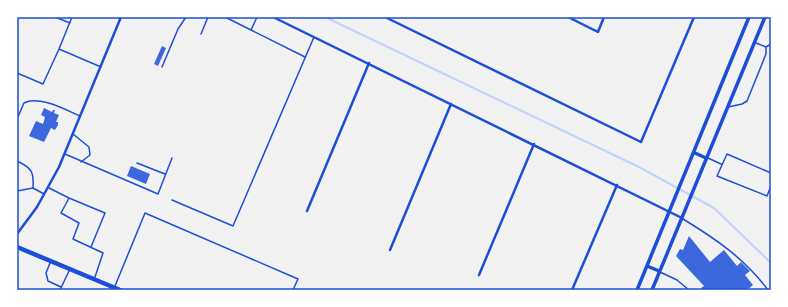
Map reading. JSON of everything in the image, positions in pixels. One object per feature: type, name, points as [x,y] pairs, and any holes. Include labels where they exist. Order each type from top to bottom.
[{"type":"main road","points":[[17,247],[120,290]]},
{"type":"street","points":[[17,234],[45,195],[73,134],[122,17]]},
{"type":"street","points":[[273,17],[617,184],[682,218]]},
{"type":"street","points":[[386,17],[641,142],[694,17]]},
{"type":"street","points":[[568,17],[598,32],[604,17]]},
{"type":"street","points":[[638,290],[695,153],[749,17]]},
{"type":"street","points":[[652,290],[764,17]]},
{"type":"street","points":[[307,211],[369,63]]},
{"type":"street","points":[[390,250],[451,104]]},
{"type":"street","points":[[479,275],[534,144]]},
{"type":"street","points":[[695,153],[706,158]]},
{"type":"street","points":[[572,290],[617,184]]},
{"type":"street","points":[[647,266],[660,271]]},
{"type":"lane","points":[[55,17],[70,23]]},
{"type":"lane","points":[[17,73],[44,84],[72,17]]},
{"type":"lane","points":[[162,67],[178,29],[186,17]]},
{"type":"lane","points":[[201,34],[208,17]]},
{"type":"lane","points":[[225,17],[306,56]]},
{"type":"lane","points":[[251,30],[257,17]]},
{"type":"lane","points":[[172,200],[233,226],[314,37]]},
{"type":"lane","points":[[754,42],[766,47]]},
{"type":"lane","points":[[766,47],[771,44]]},
{"type":"lane","points":[[727,108],[747,101],[766,54],[766,47]]},
{"type":"lane","points":[[59,49],[101,67]]},
{"type":"lane","points":[[17,119],[24,103],[33,100],[51,103],[80,116]]},
{"type":"lane","points":[[73,134],[89,147],[90,155],[81,162]]},
{"type":"lane","points":[[64,154],[158,194],[172,158]]},
{"type":"lane","points":[[771,173],[726,154],[717,176],[767,196],[771,186]]},
{"type":"lane","points":[[706,158],[722,164]]},
{"type":"lane","points":[[17,161],[27,166],[34,175],[33,188]]},
{"type":"lane","points":[[137,163],[166,175]]},
{"type":"lane","points":[[17,191],[33,188],[45,195]]},
{"type":"lane","points":[[48,188],[105,213],[91,247]]},
{"type":"lane","points":[[69,198],[61,213],[79,224],[73,239],[103,253],[94,279]]},
{"type":"lane","points":[[115,288],[145,213],[298,279],[293,290]]},
{"type":"lane","points":[[682,218],[712,236],[753,270],[768,290]]},
{"type":"lane","points":[[51,261],[46,272],[48,281],[62,287]]},
{"type":"lane","points":[[60,290],[70,269]]},
{"type":"lane","points":[[660,271],[677,280],[689,290]]},
{"type":"building","points":[[162,46],[166,48],[158,66],[154,64]]},
{"type":"building","points":[[44,108],[52,112],[55,110],[54,113],[59,115],[56,122],[58,122],[58,125],[55,130],[51,128],[44,142],[29,136],[36,121],[43,124],[45,117],[41,115]]},
{"type":"building","points":[[131,166],[150,174],[146,184],[127,176]]},
{"type":"building","points":[[689,236],[710,262],[724,250],[737,266],[741,262],[750,271],[745,275],[753,285],[747,290],[703,290],[701,288],[704,286],[676,256],[680,249],[683,250]]},
{"type":"waterway","points":[[325,17],[639,167],[714,208],[771,263]]}]
